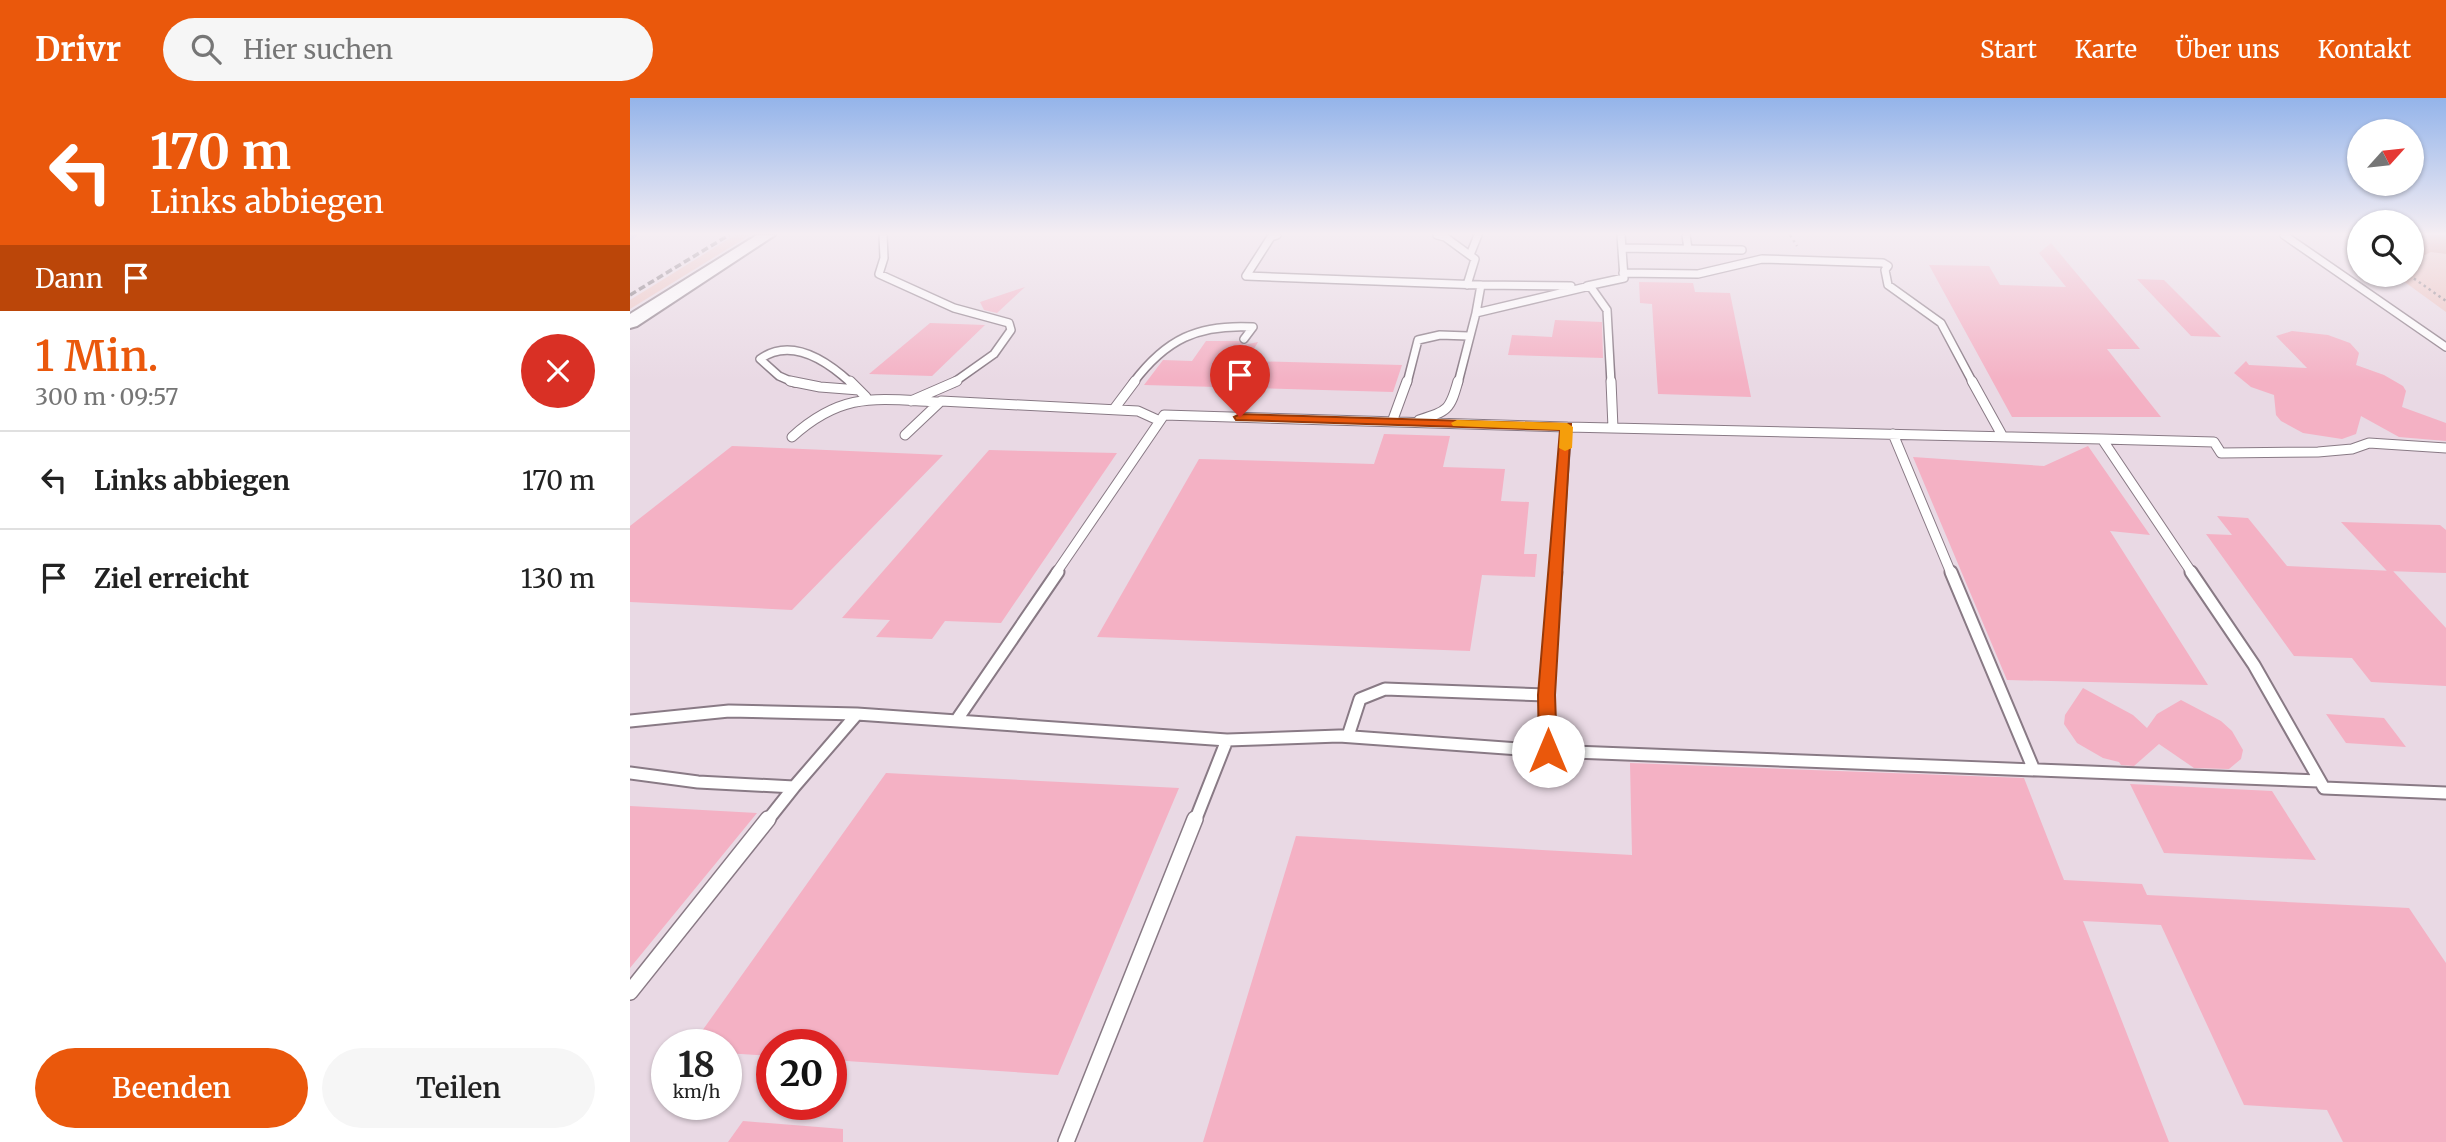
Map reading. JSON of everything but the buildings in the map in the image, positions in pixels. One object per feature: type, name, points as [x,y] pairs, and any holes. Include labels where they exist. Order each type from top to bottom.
[{"type":"street","points":[[630,322],[690,284]]},
{"type":"lane","points":[[900,284],[954,309],[1009,323],[1011,330],[1007,340],[972,373],[911,401]]},
{"type":"lane","points":[[1436,284],[1590,286]]},
{"type":"lane","points":[[1476,313],[1600,284]]},
{"type":"lane","points":[[1888,284],[1941,323],[2003,437]]},
{"type":"lane","points":[[2354,284],[2446,347]]},
{"type":"lane","points":[[1413,422],[1444,412],[1452,404],[1481,285]]},
{"type":"lane","points":[[1590,286],[1607,310],[1613,428]]},
{"type":"lane","points":[[1114,409],[1165,346],[1204,330],[1235,325],[1253,327],[1244,339]]},
{"type":"lane","points":[[1392,422],[1405,390],[1418,340],[1440,335],[1468,336]]},
{"type":"lane","points":[[863,394],[850,379],[787,346],[765,354],[760,359],[765,369],[806,387],[911,401],[1138,411],[1160,421]]},
{"type":"lane","points":[[792,437],[806,422],[863,394]]},
{"type":"lane","points":[[905,435],[940,402]]},
{"type":"lane","points":[[956,721],[1164,415],[2214,442],[2221,453],[2318,452],[2352,449],[2369,443],[2446,448]]},
{"type":"lane","points":[[1548,751],[1546,695],[1567,427]]},
{"type":"lane","points":[[1894,434],[2034,769]]},
{"type":"lane","points":[[2102,439],[2254,665],[2324,788],[2446,793]]},
{"type":"lane","points":[[630,721],[729,711],[857,714],[1227,740],[1348,736],[1360,699],[1385,689],[1453,694],[1546,695]]},
{"type":"lane","points":[[630,992],[857,714]]},
{"type":"lane","points":[[1339,736],[1548,751],[2319,780]]},
{"type":"lane","points":[[1066,1142],[1227,740]]},
{"type":"lane","points":[[630,773],[698,782],[794,788]]},
{"type":"path","points":[[2424,286],[2446,301]]},
{"type":"shaded area","points":[[656,284],[671,284],[630,309],[630,300]]},
{"type":"shaded area","points":[[2424,284],[2446,284],[2446,312],[2412,287],[2424,287]]},
{"type":"railway","points":[[630,295],[649,284]]},
{"type":"slow traffic","points":[[1457,423],[1567,427],[1565,448]]},
{"type":"route","points":[[1240,417],[1567,427],[1546,695],[1548,751]]}]
